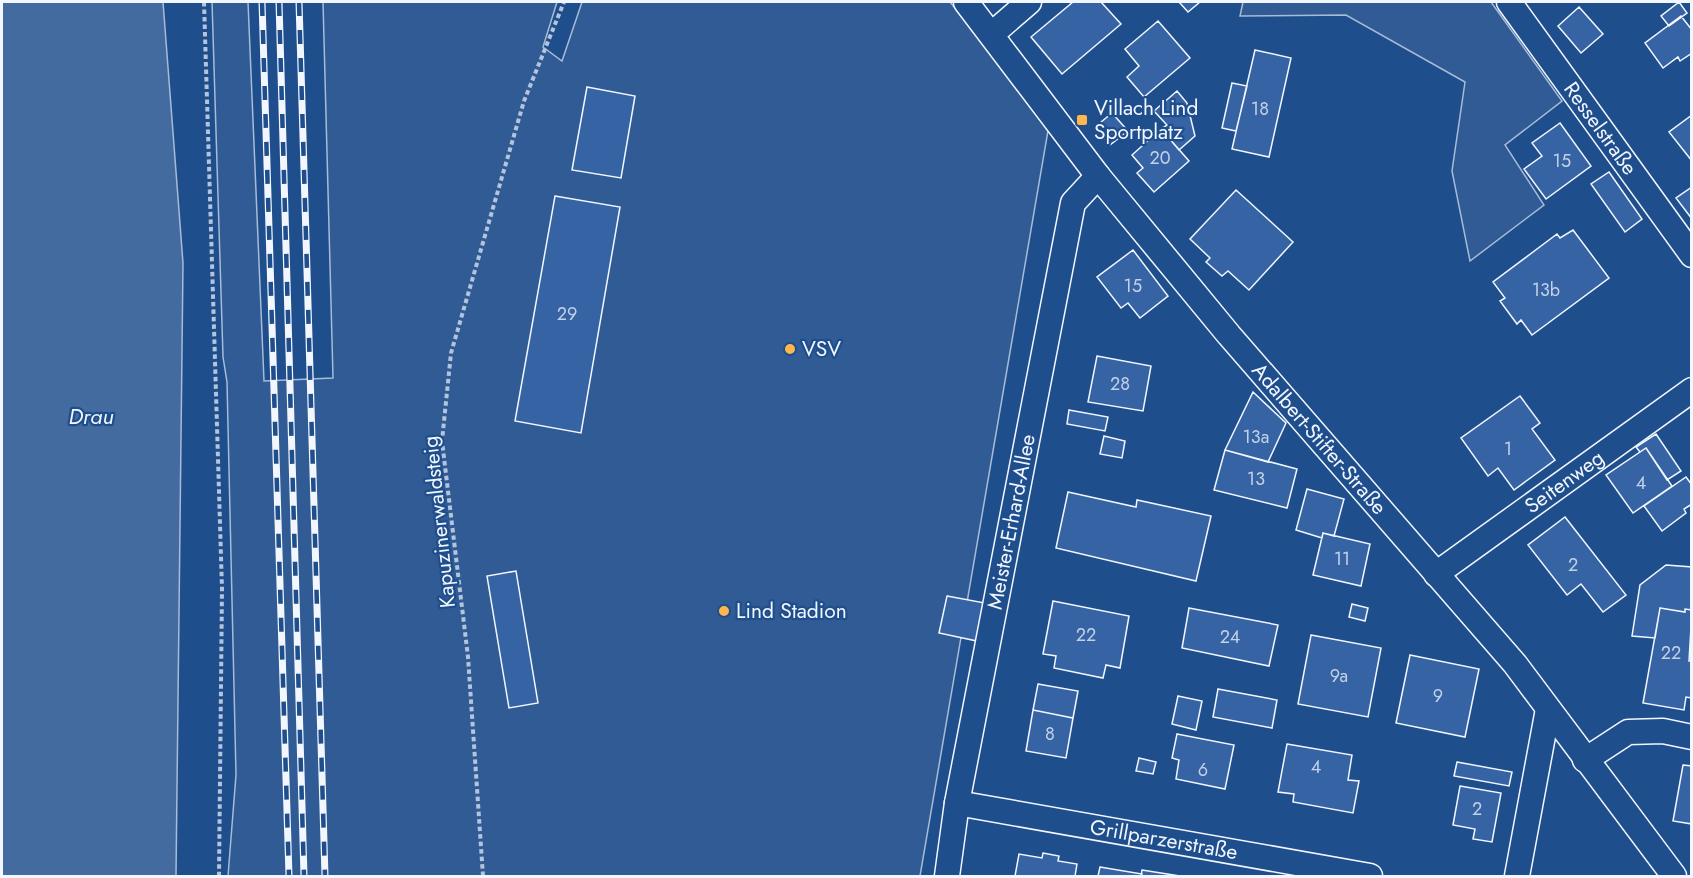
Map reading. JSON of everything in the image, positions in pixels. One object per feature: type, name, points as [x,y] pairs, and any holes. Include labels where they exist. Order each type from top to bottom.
[{"type":"street","name":"Adalbert-Stifter-Straße","points":[[966,2],[1098,176],[1229,335],[1515,664],[1674,876]]},
{"type":"street","points":[[992,34],[1029,2]]},
{"type":"street","name":"Resselstraße","points":[[1509,2],[1692,255]]},
{"type":"street","name":"Meister-Erhard-Allee","points":[[947,876],[957,803],[1073,203],[1098,176]]},
{"type":"street","name":"Seitenweg","points":[[1436,574],[1692,390]]},
{"type":"street","points":[[1517,876],[1548,709]]},
{"type":"street","points":[[1585,760],[1628,732],[1663,731],[1692,737]]},
{"type":"street","name":"Grillparzerstraße","points":[[957,803],[1370,876]]},
{"type":"path","points":[[204,2],[222,589],[219,876]]},
{"type":"path","name":"Kapuzinerwaldsteig","points":[[483,876],[468,657],[442,441],[451,353],[524,101],[564,2]]},
{"type":"shaded area","name":"Lind Stadion","points":[[212,2],[248,2],[264,381],[333,378],[323,2],[557,2],[543,47],[562,61],[582,2],[950,2],[1049,125],[920,876],[228,876],[236,775],[227,382],[223,357]]},
{"type":"shaded area","points":[[1243,2],[1491,2],[1562,101],[1505,145],[1544,205],[1470,261],[1452,171],[1465,82],[1346,15],[1240,16]]},
{"type":"water","name":"Drau","points":[[2,2],[163,2],[183,263],[176,876],[2,876]]},
{"type":"building","points":[[1073,2],[1101,2],[1121,24],[1062,74],[1031,37]]},
{"type":"building","points":[[1179,2],[1200,2],[1188,12]]},
{"type":"building","points":[[1679,2],[1687,13],[1669,26],[1661,16]]},
{"type":"building","points":[[1579,7],[1603,34],[1581,53],[1558,26]]},
{"type":"building","points":[[1681,16],[1692,30],[1692,53],[1680,61],[1678,57],[1663,68],[1645,43]]},
{"type":"building","points":[[1158,21],[1190,58],[1144,97],[1127,77],[1139,66],[1125,49]]},
{"type":"building","points":[[1255,50],[1291,58],[1269,157],[1232,149]]},
{"type":"building","points":[[1232,83],[1247,86],[1236,131],[1222,128]]},
{"type":"building","points":[[587,87],[635,96],[621,178],[572,170]]},
{"type":"building","points":[[1177,91],[1187,103],[1195,136],[1179,150],[1161,129],[1167,125],[1154,111]]},
{"type":"building","points":[[1112,113],[1128,131],[1110,145],[1095,127]]},
{"type":"building","points":[[1692,115],[1692,161],[1669,132]]},
{"type":"building","points":[[1560,123],[1591,166],[1546,199],[1524,169],[1542,156],[1532,143]]},
{"type":"building","points":[[1161,129],[1189,161],[1154,192],[1137,173],[1143,168],[1132,155]]},
{"type":"building","points":[[1609,172],[1642,219],[1625,232],[1591,184]]},
{"type":"building","points":[[1692,187],[1692,219],[1676,198]]},
{"type":"building","points":[[1236,190],[1293,242],[1249,290],[1228,271],[1222,276],[1206,262],[1210,258],[1190,239]]},
{"type":"building","points":[[555,196],[620,207],[581,433],[515,421]]},
{"type":"building","points":[[1573,230],[1609,278],[1532,335],[1521,320],[1517,324],[1500,301],[1505,298],[1493,282],[1557,234],[1560,238]]},
{"type":"building","points":[[1133,250],[1168,296],[1140,318],[1128,303],[1121,308],[1097,277]]},
{"type":"building","points":[[1097,356],[1151,366],[1143,411],[1088,402]]},
{"type":"building","points":[[1253,392],[1286,423],[1268,462],[1225,450]]},
{"type":"building","points":[[1520,396],[1540,423],[1532,429],[1555,460],[1514,490],[1498,468],[1488,476],[1461,438]]},
{"type":"building","points":[[1069,410],[1108,417],[1105,431],[1067,424]]},
{"type":"building","points":[[1656,434],[1681,471],[1667,480],[1646,448],[1640,452],[1636,447]]},
{"type":"building","points":[[1104,436],[1125,441],[1122,458],[1100,454]]},
{"type":"building","points":[[1646,448],[1672,486],[1633,513],[1606,475]]},
{"type":"building","points":[[1225,450],[1297,469],[1287,508],[1214,490]]},
{"type":"building","points":[[1686,477],[1692,485],[1692,504],[1684,509],[1686,513],[1662,531],[1644,506]]},
{"type":"building","points":[[1307,489],[1344,499],[1334,536],[1323,533],[1322,538],[1296,530]]},
{"type":"building","points":[[1068,492],[1136,507],[1137,500],[1211,516],[1196,581],[1056,548]]},
{"type":"building","points":[[1565,517],[1626,595],[1603,612],[1581,584],[1567,595],[1528,545]]},
{"type":"building","points":[[1323,533],[1370,544],[1361,586],[1313,575]]},
{"type":"building","points":[[1666,565],[1692,567],[1692,610],[1685,609],[1685,612],[1660,608],[1655,638],[1632,636],[1640,585]]},
{"type":"building","points":[[516,571],[538,703],[509,708],[487,576]]},
{"type":"building","points":[[947,596],[985,603],[977,641],[939,633]]},
{"type":"building","points":[[1053,601],[1129,616],[1120,668],[1106,665],[1103,678],[1054,668],[1056,656],[1043,654]]},
{"type":"building","points":[[1352,604],[1368,608],[1365,621],[1349,617]]},
{"type":"building","points":[[1189,608],[1278,625],[1269,666],[1182,648]]},
{"type":"building","points":[[1660,608],[1685,612],[1685,609],[1692,610],[1689,661],[1692,661],[1692,698],[1686,697],[1684,710],[1643,703]]},
{"type":"building","points":[[1311,635],[1381,648],[1368,717],[1298,704]]},
{"type":"building","points":[[1410,655],[1479,669],[1465,737],[1396,723]]},
{"type":"building","points":[[1038,684],[1078,691],[1073,718],[1033,710]]},
{"type":"building","points":[[1218,689],[1277,700],[1272,728],[1213,717]]},
{"type":"building","points":[[1178,696],[1202,701],[1196,730],[1172,724]]},
{"type":"building","points":[[1033,710],[1073,718],[1066,758],[1026,751]]},
{"type":"building","points":[[1177,734],[1234,745],[1225,789],[1176,779],[1179,760],[1172,758]]},
{"type":"building","points":[[1287,744],[1352,755],[1348,780],[1359,781],[1353,813],[1293,802],[1294,794],[1278,792]]},
{"type":"building","points":[[1139,758],[1156,762],[1153,774],[1136,771]]},
{"type":"building","points":[[1457,762],[1512,772],[1509,786],[1454,776]]},
{"type":"building","points":[[1683,765],[1692,766],[1692,824],[1673,821]]},
{"type":"building","points":[[1460,786],[1501,793],[1492,842],[1473,839],[1475,829],[1453,825]]},
{"type":"building","points":[[1043,853],[1059,856],[1058,861],[1077,864],[1075,876],[1015,876],[1019,854],[1042,858]]},
{"type":"building","points":[[1100,867],[1142,874],[1141,876],[1098,876]]},
{"type":"building","points":[[1142,870],[1180,876],[1141,876]]},
{"type":"railway","points":[[262,2],[289,876]]},
{"type":"railway","points":[[279,2],[304,876]]},
{"type":"railway","points":[[299,2],[325,876]]},
{"type":"place","name":"Villach Lind Sportplatz","points":[[1082,120]]},
{"type":"place","name":"VSV","points":[[790,349]]},
{"type":"place","name":"Lind Stadion","points":[[724,611]]}]
